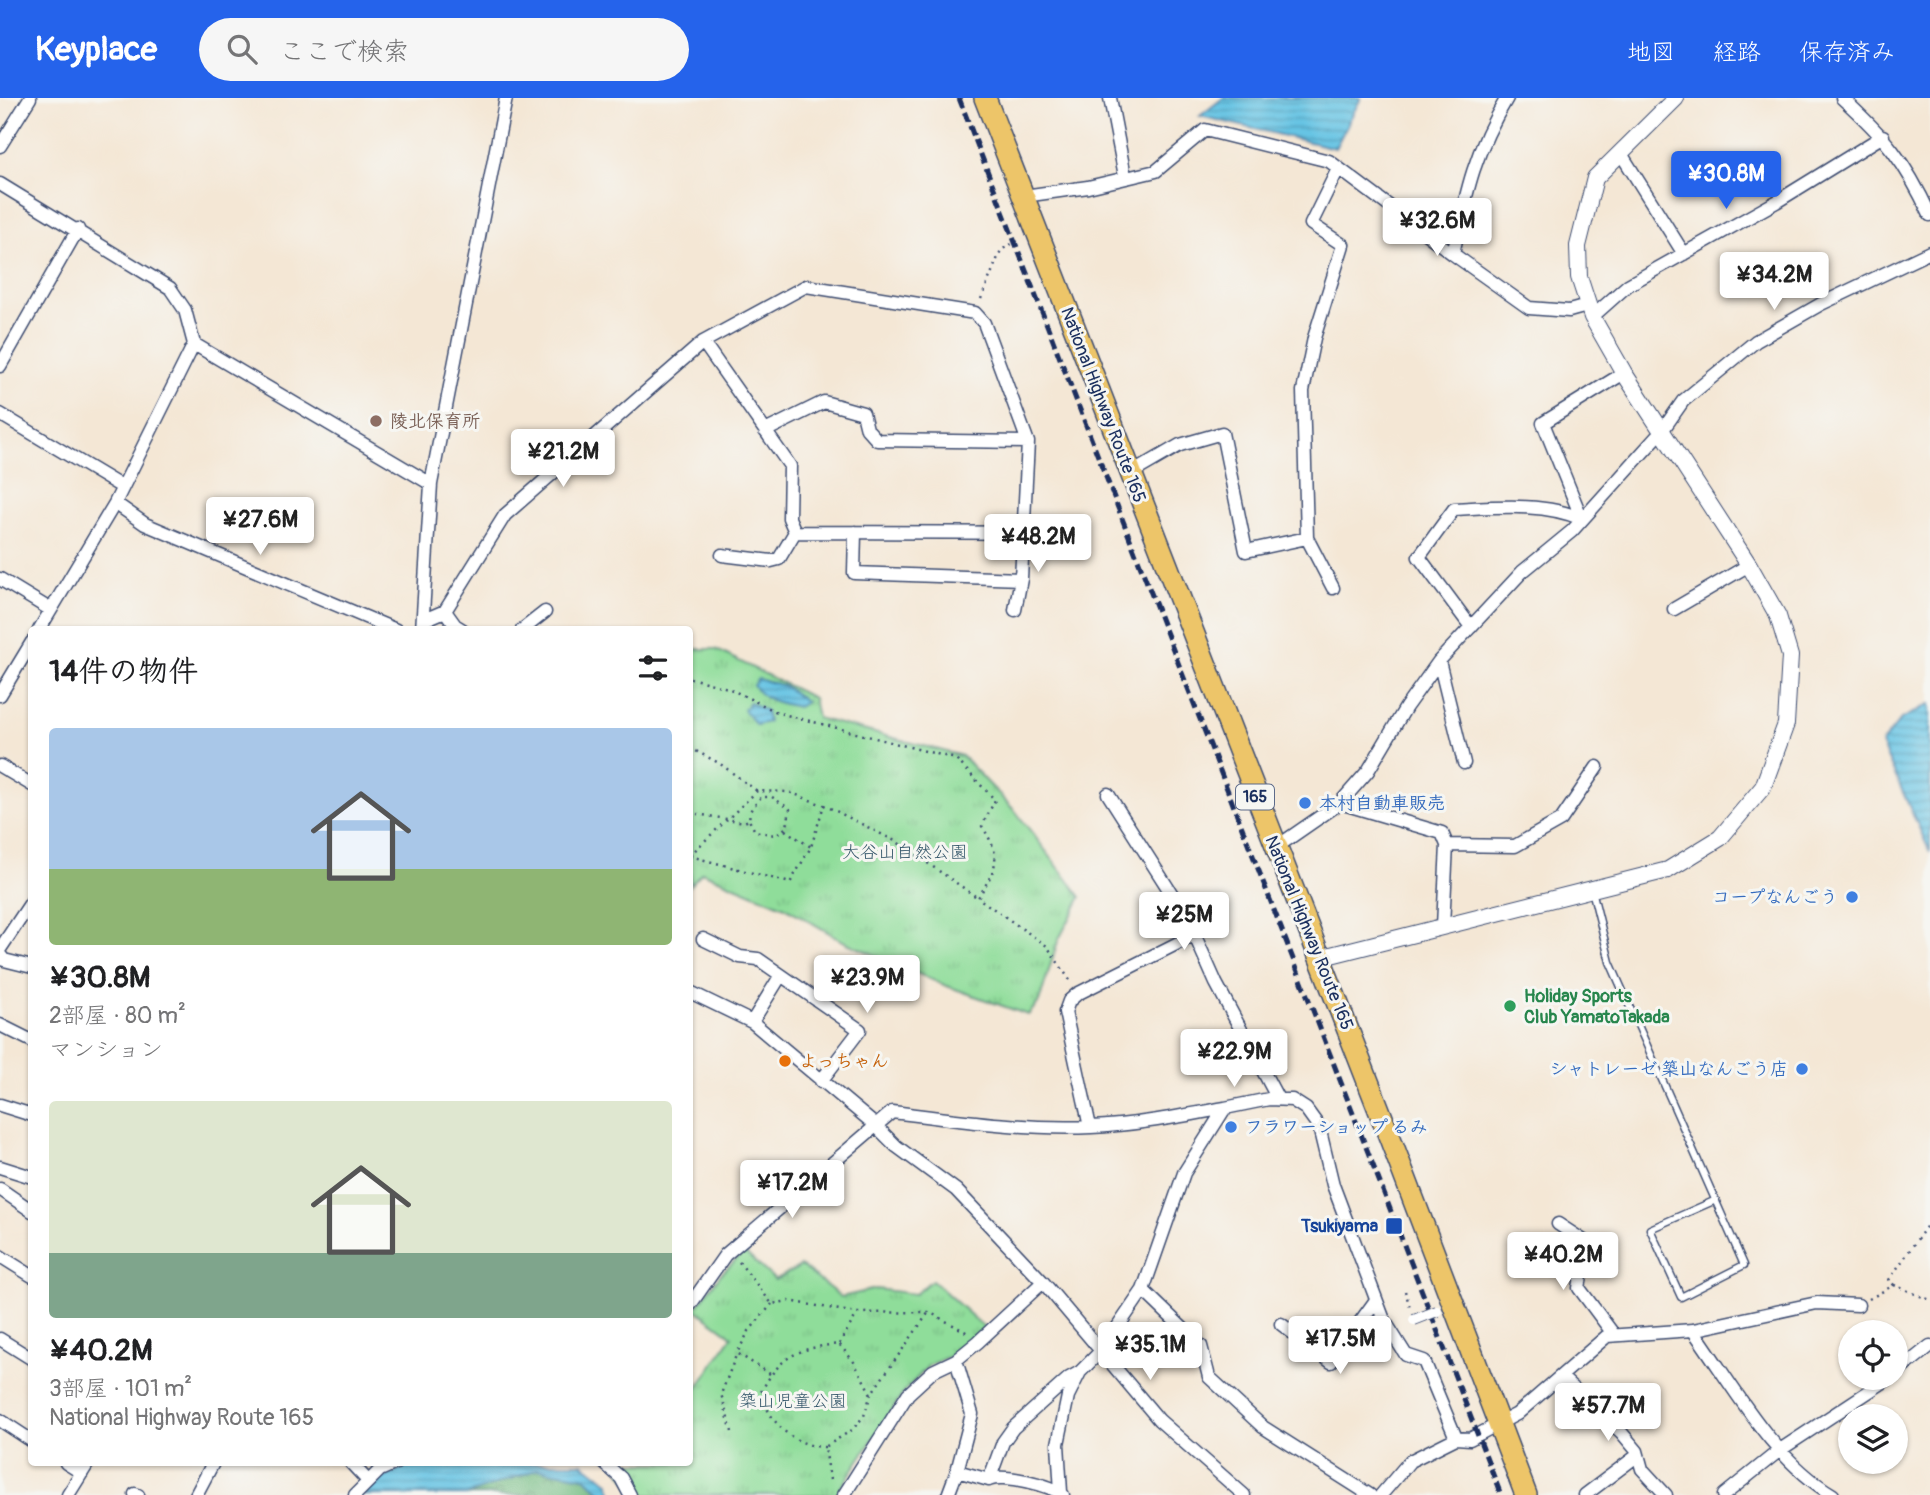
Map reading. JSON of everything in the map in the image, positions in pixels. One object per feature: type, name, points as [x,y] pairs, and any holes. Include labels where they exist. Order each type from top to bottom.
[{"type":"highway","name":"National Highway Route 165","points":[[985,98],[1525,1495]]},
{"type":"street","points":[[0,146],[30,98]]},
{"type":"street","points":[[423,625],[431,484],[506,98]]},
{"type":"street","points":[[1110,98],[1125,176]]},
{"type":"street","points":[[1453,254],[1473,166],[1486,132],[1507,98]]},
{"type":"street","points":[[1319,958],[1668,870],[1720,838],[1763,787],[1786,724],[1790,656],[1778,616],[1749,565],[1624,373],[1590,312],[1579,277],[1578,246],[1595,178],[1676,98]]},
{"type":"street","points":[[1842,98],[1883,136],[1912,174],[1930,215]]},
{"type":"street","points":[[1024,196],[1088,187],[1125,176],[1156,171],[1205,130],[1329,161],[1529,308],[1590,312],[1628,285],[1883,136]]},
{"type":"street","points":[[1620,152],[1684,254]]},
{"type":"street","points":[[1334,588],[1307,538],[1303,391],[1314,338],[1343,245],[1311,224],[1338,169]]},
{"type":"street","points":[[0,184],[78,229],[170,288],[185,310],[194,344],[115,503],[41,626]]},
{"type":"street","points":[[0,366],[78,229]]},
{"type":"street","points":[[1275,848],[1340,803],[1368,771],[1406,707],[1439,661],[1522,572],[1582,519],[1662,430],[1682,401],[1756,341],[1844,292],[1930,252]]},
{"type":"street","points":[[423,625],[445,611],[505,515],[703,342],[806,286],[975,313],[984,323],[1028,442],[1021,579],[1015,610]]},
{"type":"street","points":[[703,342],[790,466],[789,518],[795,532]]},
{"type":"street","points":[[194,344],[431,484]]},
{"type":"street","points":[[1582,519],[1543,423],[1624,373]]},
{"type":"street","points":[[765,431],[782,420],[824,402],[863,413],[867,429],[877,440],[1028,442]]},
{"type":"street","points":[[0,414],[122,488]]},
{"type":"street","points":[[1130,474],[1180,445],[1222,433],[1246,551],[1307,538]]},
{"type":"street","points":[[115,503],[145,524],[387,626]]},
{"type":"street","points":[[1471,627],[1419,557],[1454,509],[1496,507],[1543,510],[1567,512],[1582,519]]},
{"type":"street","points":[[795,532],[1072,533]]},
{"type":"street","points":[[722,555],[771,561],[779,559],[795,532]]},
{"type":"street","points":[[855,532],[854,573],[1021,579]]},
{"type":"street","points":[[1674,609],[1749,565]]},
{"type":"street","points":[[0,579],[51,610]]},
{"type":"street","points":[[445,611],[457,626]]},
{"type":"street","points":[[527,626],[545,612]]},
{"type":"street","points":[[0,695],[28,649]]},
{"type":"street","points":[[1439,661],[1464,763]]},
{"type":"street","points":[[0,765],[28,783]]},
{"type":"street","points":[[1447,845],[1515,846],[1561,820],[1597,767]]},
{"type":"street","points":[[1108,794],[1194,935],[1216,983],[1278,1099]]},
{"type":"street","points":[[1340,803],[1442,833],[1447,845],[1443,926]]},
{"type":"street","points":[[0,949],[28,907]]},
{"type":"street","points":[[1090,1127],[1065,1012],[1069,1001],[1077,994],[1194,935]]},
{"type":"street","points":[[703,939],[740,957],[758,959],[860,1030],[821,1081]]},
{"type":"street","points":[[0,955],[4,960],[28,966]]},
{"type":"street","points":[[752,1022],[781,975]]},
{"type":"street","points":[[693,993],[752,1022],[874,1124],[896,1146],[956,1190],[1043,1282],[1159,1420],[1244,1495]]},
{"type":"street","points":[[0,1025],[28,1039]]},
{"type":"street","points":[[693,1301],[730,1252],[869,1133],[874,1124],[892,1112],[966,1121],[1090,1127],[1278,1099],[1292,1100],[1306,1109],[1319,1126],[1333,1185],[1384,1320],[1406,1355],[1424,1361],[1455,1438]]},
{"type":"street","points":[[0,1105],[28,1114]]},
{"type":"street","points":[[989,1480],[1003,1442],[1013,1428],[1102,1350],[1143,1290],[1184,1173],[1225,1108]]},
{"type":"street","points":[[0,1167],[28,1176]]},
{"type":"street","points":[[0,1189],[28,1208]]},
{"type":"street","points":[[1558,1224],[1587,1244],[1579,1288],[1614,1335]]},
{"type":"street","points":[[0,1256],[28,1274]]},
{"type":"street","points":[[844,1495],[908,1394],[933,1371],[956,1360],[978,1342],[1043,1282]]},
{"type":"street","points":[[1143,1290],[1201,1346],[1209,1377],[1263,1426],[1370,1495]]},
{"type":"street","points":[[1281,1324],[1331,1362],[1376,1300]]},
{"type":"street","points":[[1381,1495],[1410,1461],[1455,1438],[1470,1439],[1499,1424],[1561,1377],[1607,1336],[1693,1330],[1817,1303],[1858,1305]]},
{"type":"street","points":[[1414,1320],[1437,1311]]},
{"type":"street","points":[[1693,1330],[1780,1450],[1810,1481],[1833,1495]]},
{"type":"street","points":[[0,1339],[28,1356]]},
{"type":"street","points":[[1908,1364],[1930,1346]]},
{"type":"street","points":[[947,1495],[957,1471],[972,1414],[956,1360]]},
{"type":"street","points":[[957,1471],[989,1480],[995,1477],[1027,1482],[1062,1494],[1058,1444],[1060,1423],[1068,1396],[1080,1372]]},
{"type":"street","points":[[1561,1377],[1621,1432],[1638,1455],[1642,1469],[1666,1495]]},
{"type":"street","points":[[1724,1495],[1780,1450],[1871,1390]]},
{"type":"street","points":[[0,1420],[28,1438]]},
{"type":"street","points":[[1585,1495],[1638,1455]]},
{"type":"street","points":[[196,1495],[210,1466]]},
{"type":"street","points":[[354,1466],[368,1481]]},
{"type":"street","points":[[355,1495],[368,1481],[391,1466]]},
{"type":"street","points":[[607,1466],[621,1478],[631,1495]]},
{"type":"street","points":[[68,1495],[85,1468]]},
{"type":"lane","points":[[1591,888],[1610,962],[1716,1200],[1744,1265],[1681,1297],[1650,1229],[1716,1200]]},
{"type":"path","points":[[975,313],[1001,250],[1024,238]]},
{"type":"path","points":[[693,679],[728,688],[779,713],[956,760],[995,800],[982,826],[995,846],[997,865],[978,898]]},
{"type":"path","points":[[693,749],[719,762],[757,791],[789,792],[824,805],[897,842],[1047,946],[1065,968],[1077,994]]},
{"type":"path","points":[[693,852],[757,791]]},
{"type":"path","points":[[785,830],[790,820],[790,809],[772,797],[761,797],[755,802],[749,821],[755,831],[766,835],[785,830],[811,847]]},
{"type":"path","points":[[693,856],[790,883],[811,847],[824,805]]},
{"type":"path","points":[[696,814],[749,821]]},
{"type":"path","points":[[1930,1221],[1889,1280],[1894,1285],[1930,1300]]},
{"type":"path","points":[[730,1252],[772,1304]]},
{"type":"path","points":[[1858,1305],[1894,1285]]},
{"type":"path","points":[[1405,1292],[1414,1320]]},
{"type":"path","points":[[732,1432],[721,1394],[749,1331],[772,1304],[789,1301],[857,1313],[929,1312],[978,1342]]},
{"type":"path","points":[[839,1344],[806,1347],[787,1358],[770,1374],[761,1392],[765,1407],[776,1424],[806,1446],[825,1447],[852,1430],[864,1416],[871,1394],[929,1312]]},
{"type":"path","points":[[839,1344],[857,1313]]},
{"type":"path","points":[[839,1344],[855,1362],[871,1394]]},
{"type":"path","points":[[737,1353],[770,1374]]},
{"type":"path","points":[[825,1447],[830,1480]]},
{"type":"green space","name":"大谷山自然公園","points":[[693,649],[715,649],[813,698],[817,718],[962,756],[1016,812],[1081,897],[1058,941],[1039,1002],[1028,1015],[944,985],[845,942],[785,907],[702,872],[693,882]]},
{"type":"green space","name":"築山児童公園","points":[[744,1252],[775,1280],[801,1266],[841,1297],[876,1289],[915,1294],[932,1280],[985,1328],[955,1354],[929,1365],[905,1391],[836,1495],[638,1495],[617,1466],[693,1466],[693,1394],[732,1336],[695,1309],[720,1275]]},
{"type":"green space","points":[[538,1469],[585,1477],[604,1495],[466,1495]]},
{"type":"water","points":[[1223,98],[1361,98],[1335,148],[1200,116]]},
{"type":"water","points":[[758,679],[784,686],[806,702],[798,707],[767,698],[753,685]]},
{"type":"water","points":[[749,702],[766,711],[768,722],[756,725],[744,710]]},
{"type":"water","points":[[1930,704],[1930,852],[1881,744],[1901,719]]},
{"type":"water","points":[[405,1466],[586,1466],[609,1482],[612,1495],[604,1495],[585,1477],[538,1469],[466,1495],[363,1495],[370,1485]]},
{"type":"railway","points":[[959,98],[1501,1495]]},
{"type":"place","name":"陵北保育所","points":[[376,421]]},
{"type":"place","name":"本村自動車販売","points":[[1305,803]]},
{"type":"place","name":"コープなんごう","points":[[1852,897]]},
{"type":"place","name":"Holiday Sports Club YamatoTakada","points":[[1510,1006]]},
{"type":"place","name":"よっちゃん","points":[[785,1061]]},
{"type":"place","name":"シャトレーゼ 築山なんごう店","points":[[1802,1069]]},
{"type":"place","name":"フラワーショップ るみ","points":[[1231,1127]]},
{"type":"place","name":"Tsukiyama","points":[[1394,1226]]}]
